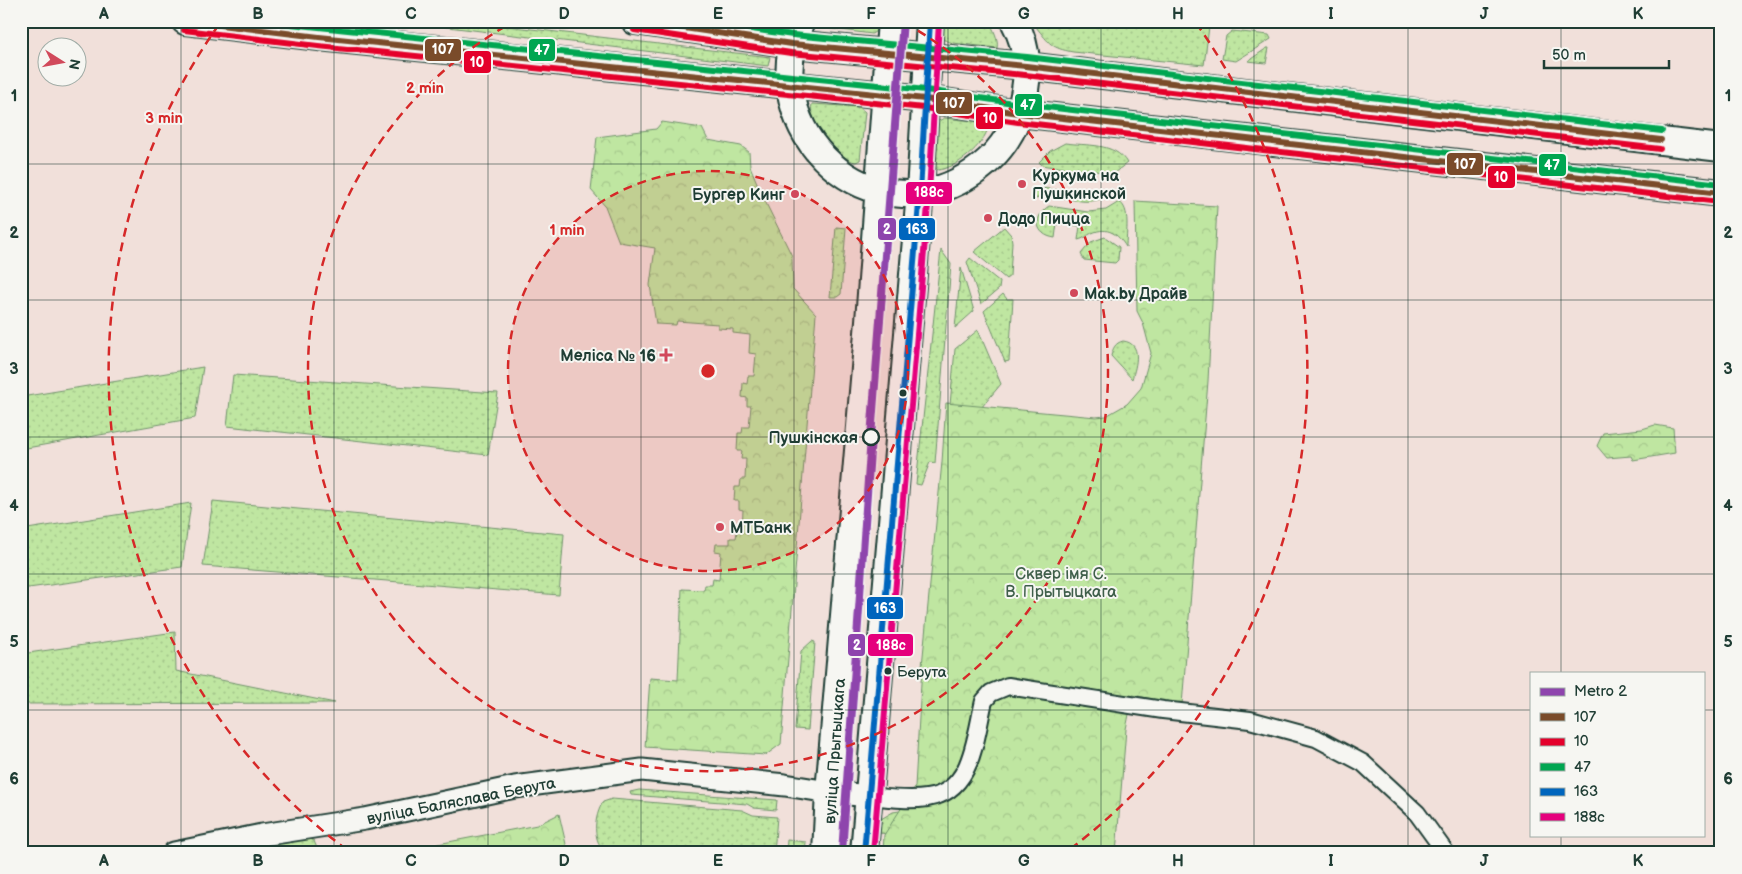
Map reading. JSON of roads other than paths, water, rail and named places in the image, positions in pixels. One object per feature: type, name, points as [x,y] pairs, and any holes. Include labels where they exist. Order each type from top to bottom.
[{"type":"main road","points":[[185,21],[328,38],[925,99],[1019,113],[1721,193]]},
{"type":"main road","points":[[635,21],[797,33],[888,54],[1026,66],[1721,148]]},
{"type":"main road","name":"вуліца Прытыцкага","points":[[826,853],[829,792],[865,370],[891,21]]},
{"type":"main road","points":[[864,853],[920,192],[930,21]]},
{"type":"main road","points":[[797,33],[789,70],[792,103],[800,126],[821,156],[847,176],[878,189],[897,192],[920,192],[954,184],[966,178],[985,164],[1007,138],[1019,113],[1025,92],[1026,66],[1023,43],[1014,21]]},
{"type":"street","points":[[869,796],[910,799],[928,798],[937,796],[952,787],[958,782],[968,766],[984,701],[991,693],[1008,686],[1163,710],[1250,720],[1316,738],[1363,763],[1417,813],[1446,853]]},
{"type":"street","name":"вуліца Баляслава Берута","points":[[174,853],[262,835],[365,819],[515,786],[642,770],[869,796]]},
{"type":"metro line","name":"2","points":[[842,853],[903,21]]},
{"type":"place","name":"Куркума на Пушкинской","points":[[1022,184]]},
{"type":"place","name":"Бургер Кинг","points":[[795,194]]},
{"type":"place","name":"Додо Пицца","points":[[988,218]]},
{"type":"place","name":"Маk.by Драйв","points":[[1074,293]]},
{"type":"place","name":"Меліса № 16","points":[[666,355]]},
{"type":"place","name":"Пушкінская","points":[[871,437]]},
{"type":"place","name":"МТБанк","points":[[720,527]]},
{"type":"place","name":"Берута","points":[[888,671]]},
{"type":"park label","name":"Сквер імя С. В. Прытыцкага","points":[[1061,582]]}]
